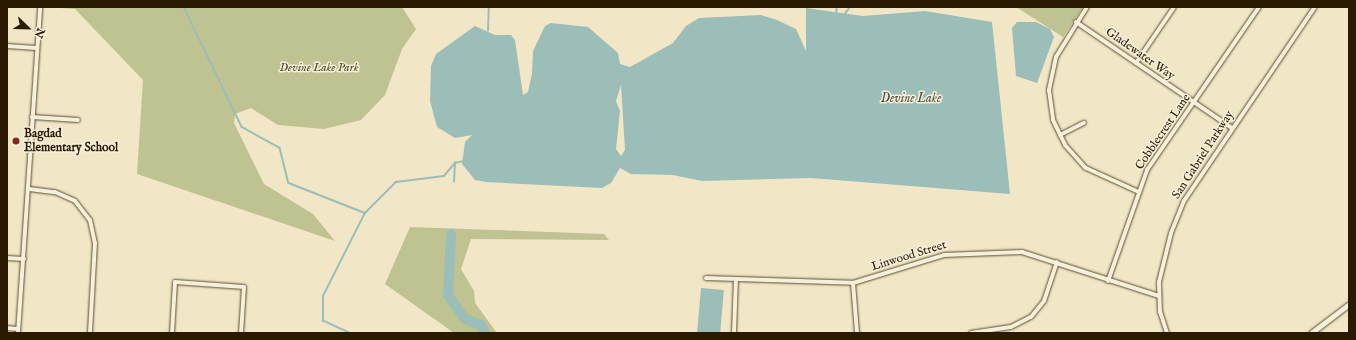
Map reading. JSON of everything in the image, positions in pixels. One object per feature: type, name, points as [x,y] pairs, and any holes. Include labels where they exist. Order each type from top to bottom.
[{"type":"street","points":[[7,328],[18,331],[29,189],[36,48],[40,7]]},
{"type":"street","points":[[1087,7],[1063,41],[1051,74],[1050,104],[1060,135],[1076,160],[1095,175],[1139,192]]},
{"type":"street","points":[[1136,63],[1174,7]]},
{"type":"street","name":"Cobblecrest Lane","points":[[1108,281],[1139,192],[1151,163],[1194,103],[1259,7]]},
{"type":"street","name":"San Gabriel Parkway","points":[[1166,333],[1159,296],[1164,256],[1184,201],[1315,7]]},
{"type":"street","name":"Gladewater Way","points":[[1076,22],[1232,128]]},
{"type":"street","points":[[7,46],[36,48]]},
{"type":"street","points":[[32,117],[78,120]]},
{"type":"street","points":[[1060,135],[1084,123]]},
{"type":"street","points":[[29,189],[55,192],[75,201],[90,220],[95,243],[90,333]]},
{"type":"street","name":"Linwood Street","points":[[706,278],[853,283],[961,252],[1029,253],[1108,281],[1159,296]]},
{"type":"street","points":[[7,258],[24,259]]},
{"type":"street","points":[[971,333],[1011,327],[1031,317],[1044,301],[1057,262]]},
{"type":"street","points":[[734,333],[736,279]]},
{"type":"street","points":[[172,333],[175,282],[244,287],[241,333]]},
{"type":"street","points":[[853,283],[856,333]]},
{"type":"street","points":[[1311,333],[1349,304]]},
{"type":"green space","name":"Devine Lake Park","points":[[46,7],[402,7],[416,29],[402,49],[385,95],[361,120],[324,129],[278,125],[251,108],[235,114],[234,123],[264,184],[313,214],[335,241],[137,174],[143,80],[75,9]]},
{"type":"green space","points":[[1016,7],[1083,7],[1063,37]]},
{"type":"green space","points":[[410,227],[604,234],[609,240],[471,239],[461,269],[474,291],[475,303],[497,333],[454,333],[385,284]]},
{"type":"water","name":"Devine Lake","points":[[806,8],[863,16],[925,11],[992,22],[1010,194],[811,178],[702,181],[673,175],[631,174],[620,168],[611,183],[602,188],[486,182],[475,180],[462,164],[465,142],[472,135],[455,138],[437,127],[430,101],[431,66],[436,54],[475,26],[495,35],[511,35],[515,40],[523,95],[528,92],[532,74],[533,51],[545,26],[551,23],[588,27],[618,53],[620,64],[630,67],[673,43],[686,26],[699,18],[761,15],[777,20],[796,29],[806,51]],"holes":[[[621,85],[625,150],[621,156],[616,149],[620,111],[616,101]]]},
{"type":"water","points":[[1017,22],[1036,22],[1050,29],[1054,37],[1037,83],[1016,76],[1012,28]]},
{"type":"water","points":[[701,288],[724,290],[720,333],[697,333]]},
{"type":"waterway","points":[[184,7],[242,127],[280,148],[289,183],[365,213]]},
{"type":"waterway","points":[[488,31],[489,7]]},
{"type":"waterway","points":[[836,13],[837,7]]},
{"type":"waterway","points":[[844,15],[850,7]]},
{"type":"waterway","points":[[454,182],[455,163],[464,161]]},
{"type":"waterway","points":[[349,333],[323,321],[323,296],[365,213],[396,182],[444,176],[455,163]]},
{"type":"waterway","points":[[451,234],[448,295],[465,319],[481,325],[485,333]]},
{"type":"place","name":"Bagdad Elementary School","points":[[16,141]]}]
